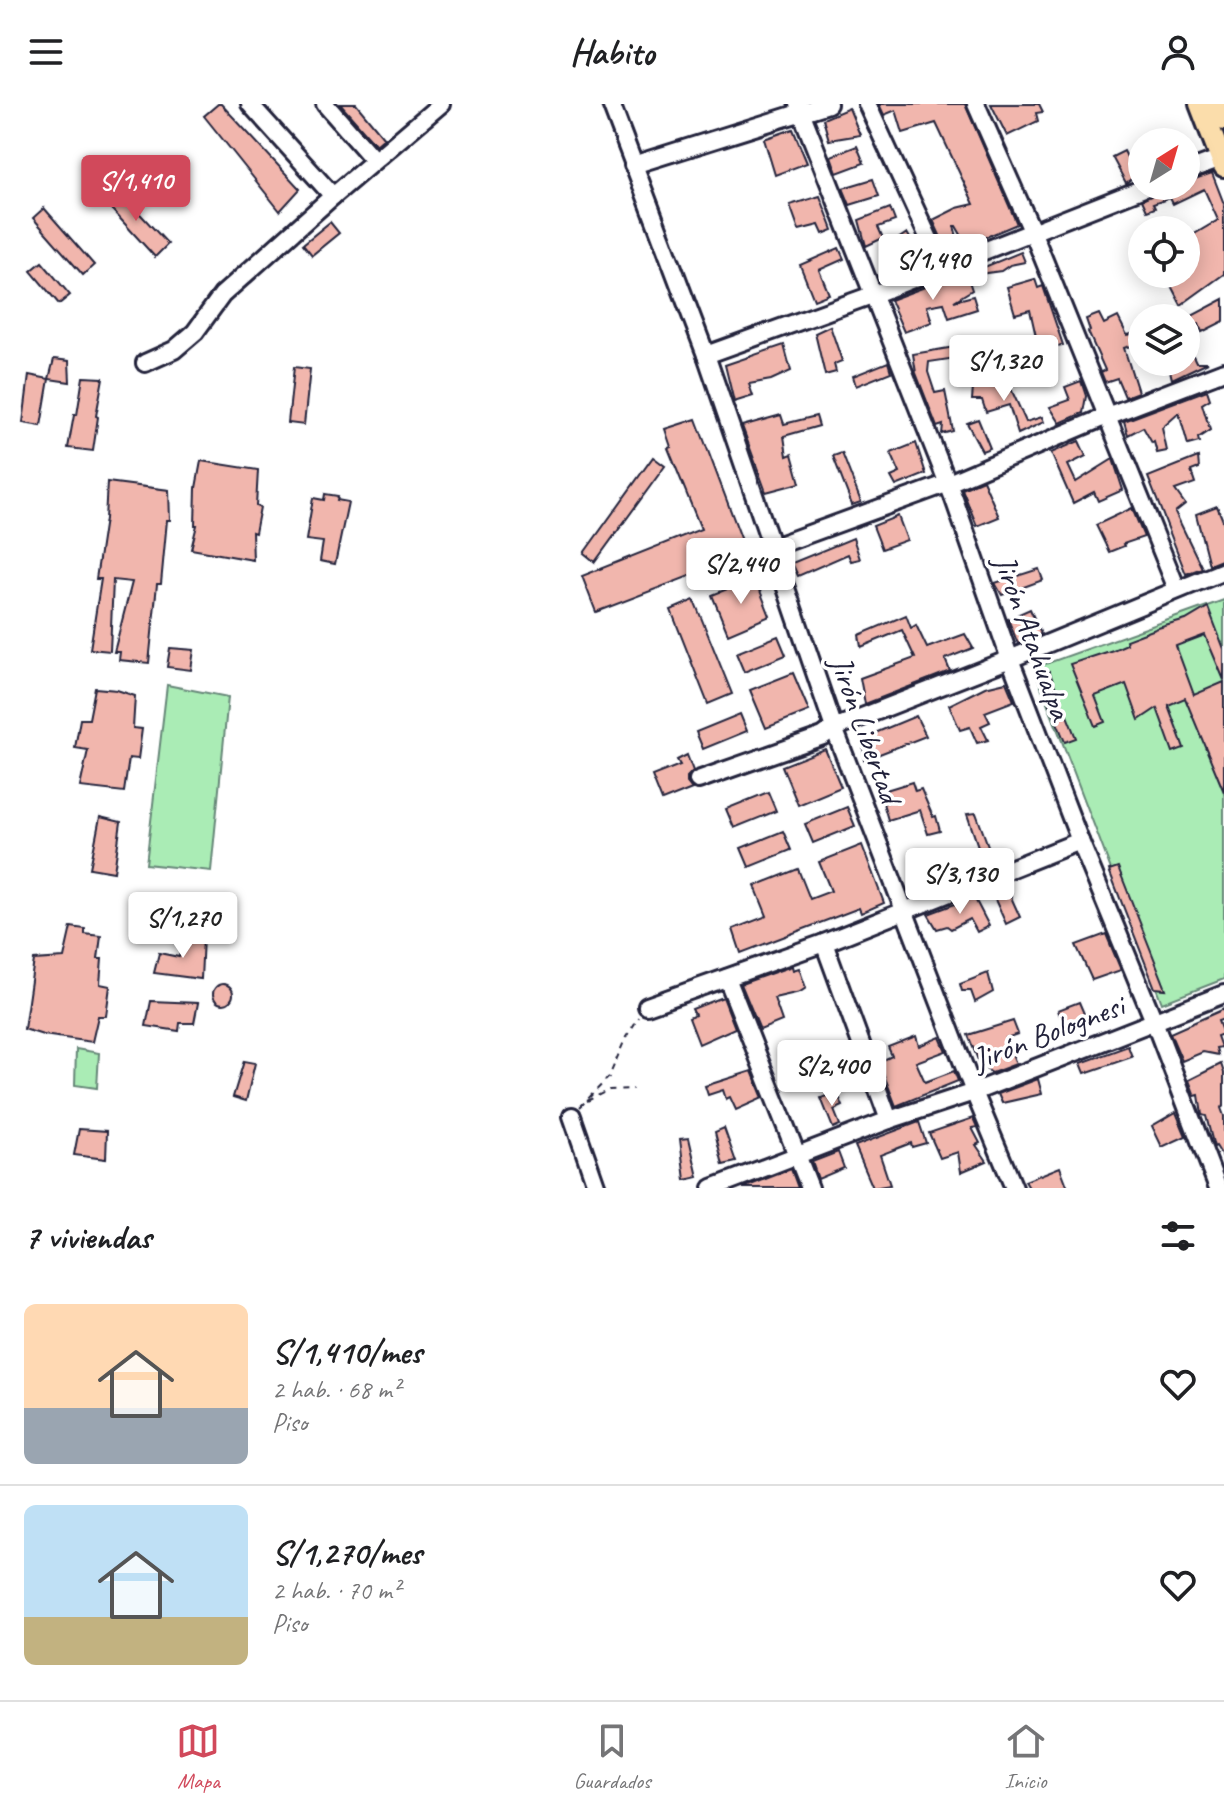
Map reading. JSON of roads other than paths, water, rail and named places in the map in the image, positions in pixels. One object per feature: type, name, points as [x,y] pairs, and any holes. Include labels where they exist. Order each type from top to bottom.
[{"type":"main road","points":[[1200,104],[1223,160]]},
{"type":"main road","points":[[1218,104],[1224,120]]},
{"type":"street","points":[[250,104],[333,196]]},
{"type":"street","points":[[325,104],[374,160]]},
{"type":"street","points":[[145,363],[174,350],[195,332],[222,295],[441,104]]},
{"type":"street","name":"Jirón Libertad","points":[[611,104],[706,355],[834,728],[1014,1188]]},
{"type":"street","points":[[633,165],[799,108],[828,104]]},
{"type":"street","points":[[867,104],[942,267]]},
{"type":"street","points":[[976,104],[1033,233],[1177,589]]},
{"type":"street","name":"Jirón Atahualpa","points":[[799,108],[954,499],[1010,659],[1080,841],[1218,1188]]},
{"type":"street","points":[[1200,167],[1223,160]]},
{"type":"street","points":[[706,355],[872,295],[1128,195]]},
{"type":"street","points":[[773,547],[946,484],[1224,371]]},
{"type":"street","points":[[698,780],[823,736],[834,728],[1224,571]]},
{"type":"street","points":[[647,1006],[824,943],[1080,841]]},
{"type":"street","points":[[824,943],[889,1120]]},
{"type":"street","points":[[727,978],[810,1188]]},
{"type":"street","name":"Jirón Bolognesi","points":[[712,1188],[889,1120],[974,1092],[1224,994]]},
{"type":"street","points":[[577,1110],[597,1188]]}]
